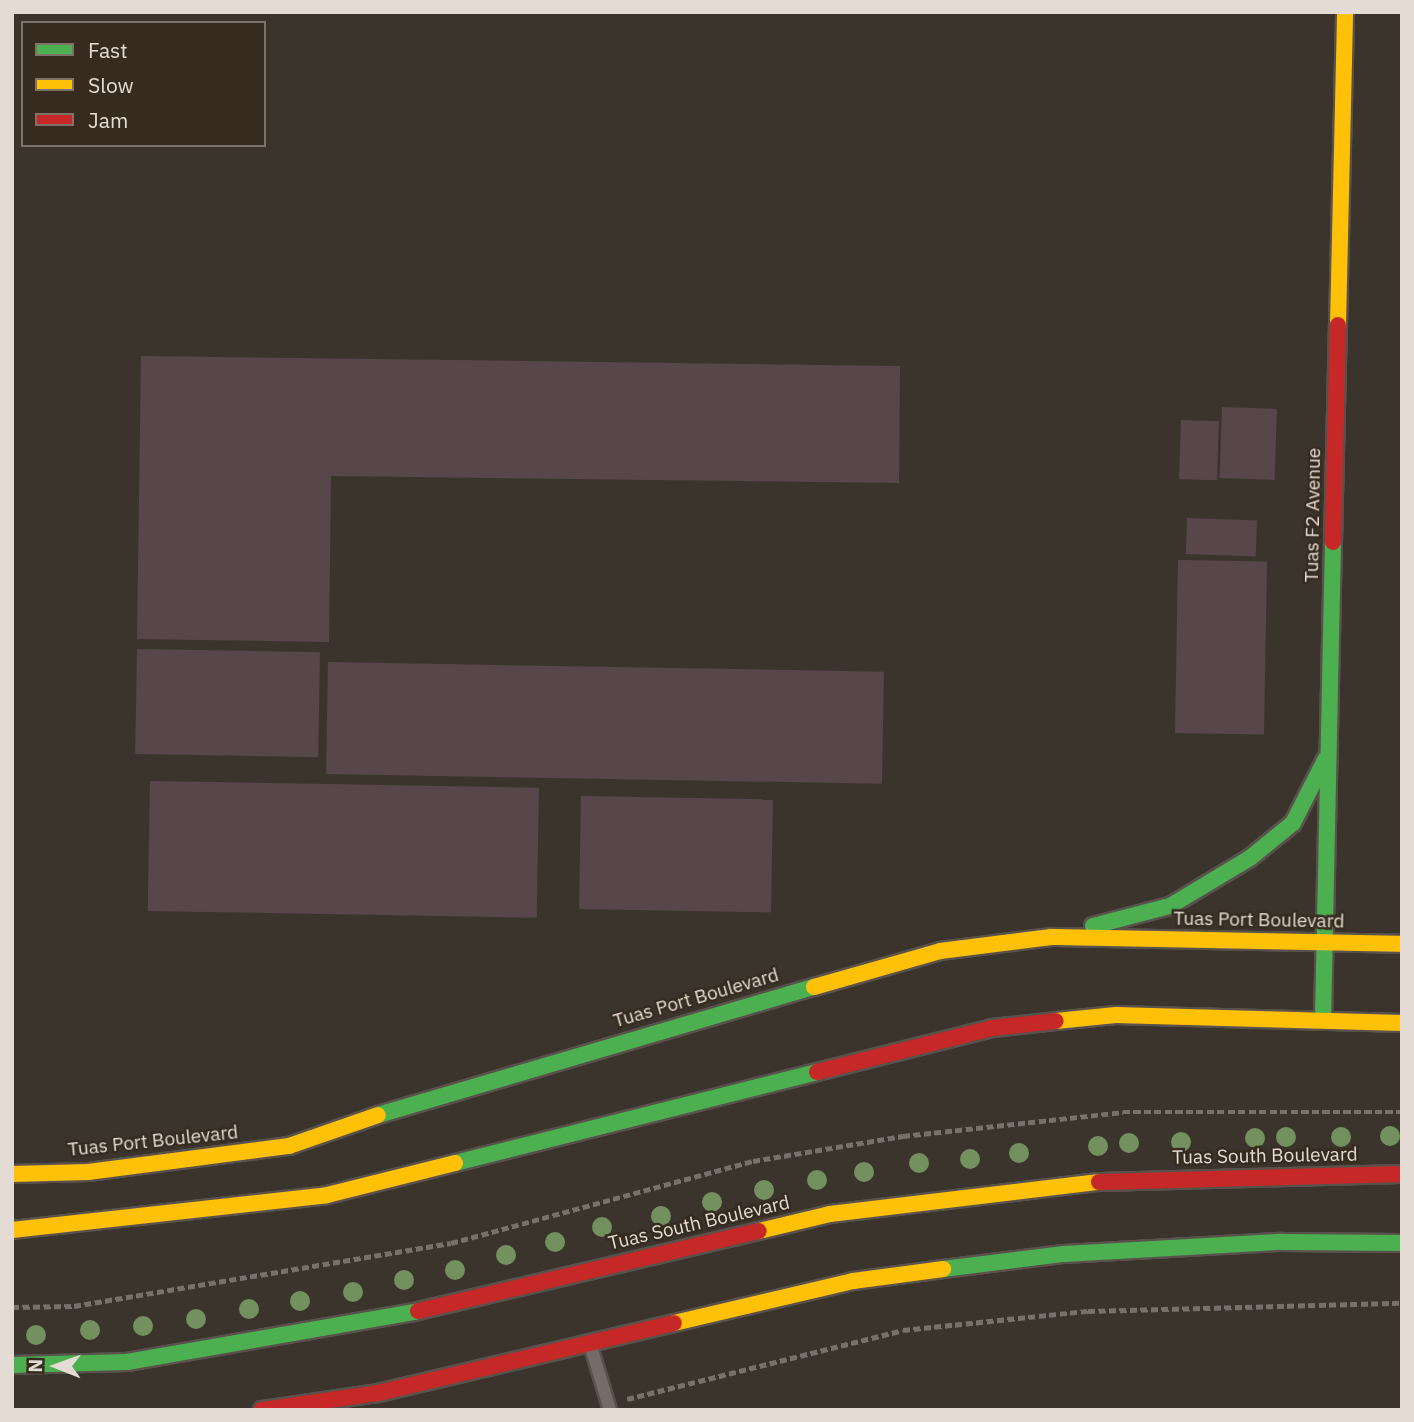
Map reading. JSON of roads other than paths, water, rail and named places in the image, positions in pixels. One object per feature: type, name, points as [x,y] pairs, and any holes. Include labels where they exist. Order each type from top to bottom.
[{"type":"street","name":"Tuas F2 Avenue","points":[[1323,1019],[1345,12]]},
{"type":"street","points":[[1051,937],[1170,906],[1250,858],[1293,823],[1329,753]]},
{"type":"street","name":"Tuas Port Boulevard","points":[[12,1174],[88,1172],[289,1146],[454,1089],[940,951],[1051,937],[1402,944]]},
{"type":"street","points":[[12,1230],[327,1195],[992,1028],[1116,1015],[1402,1023]]},
{"type":"street","name":"Tuas South Boulevard","points":[[12,1365],[127,1362],[369,1323],[830,1214],[1064,1183],[1402,1174]]},
{"type":"street","points":[[262,1410],[378,1393],[853,1281],[1064,1254],[1282,1242],[1402,1243]]},
{"type":"lane","points":[[590,1343],[609,1407]]}]
